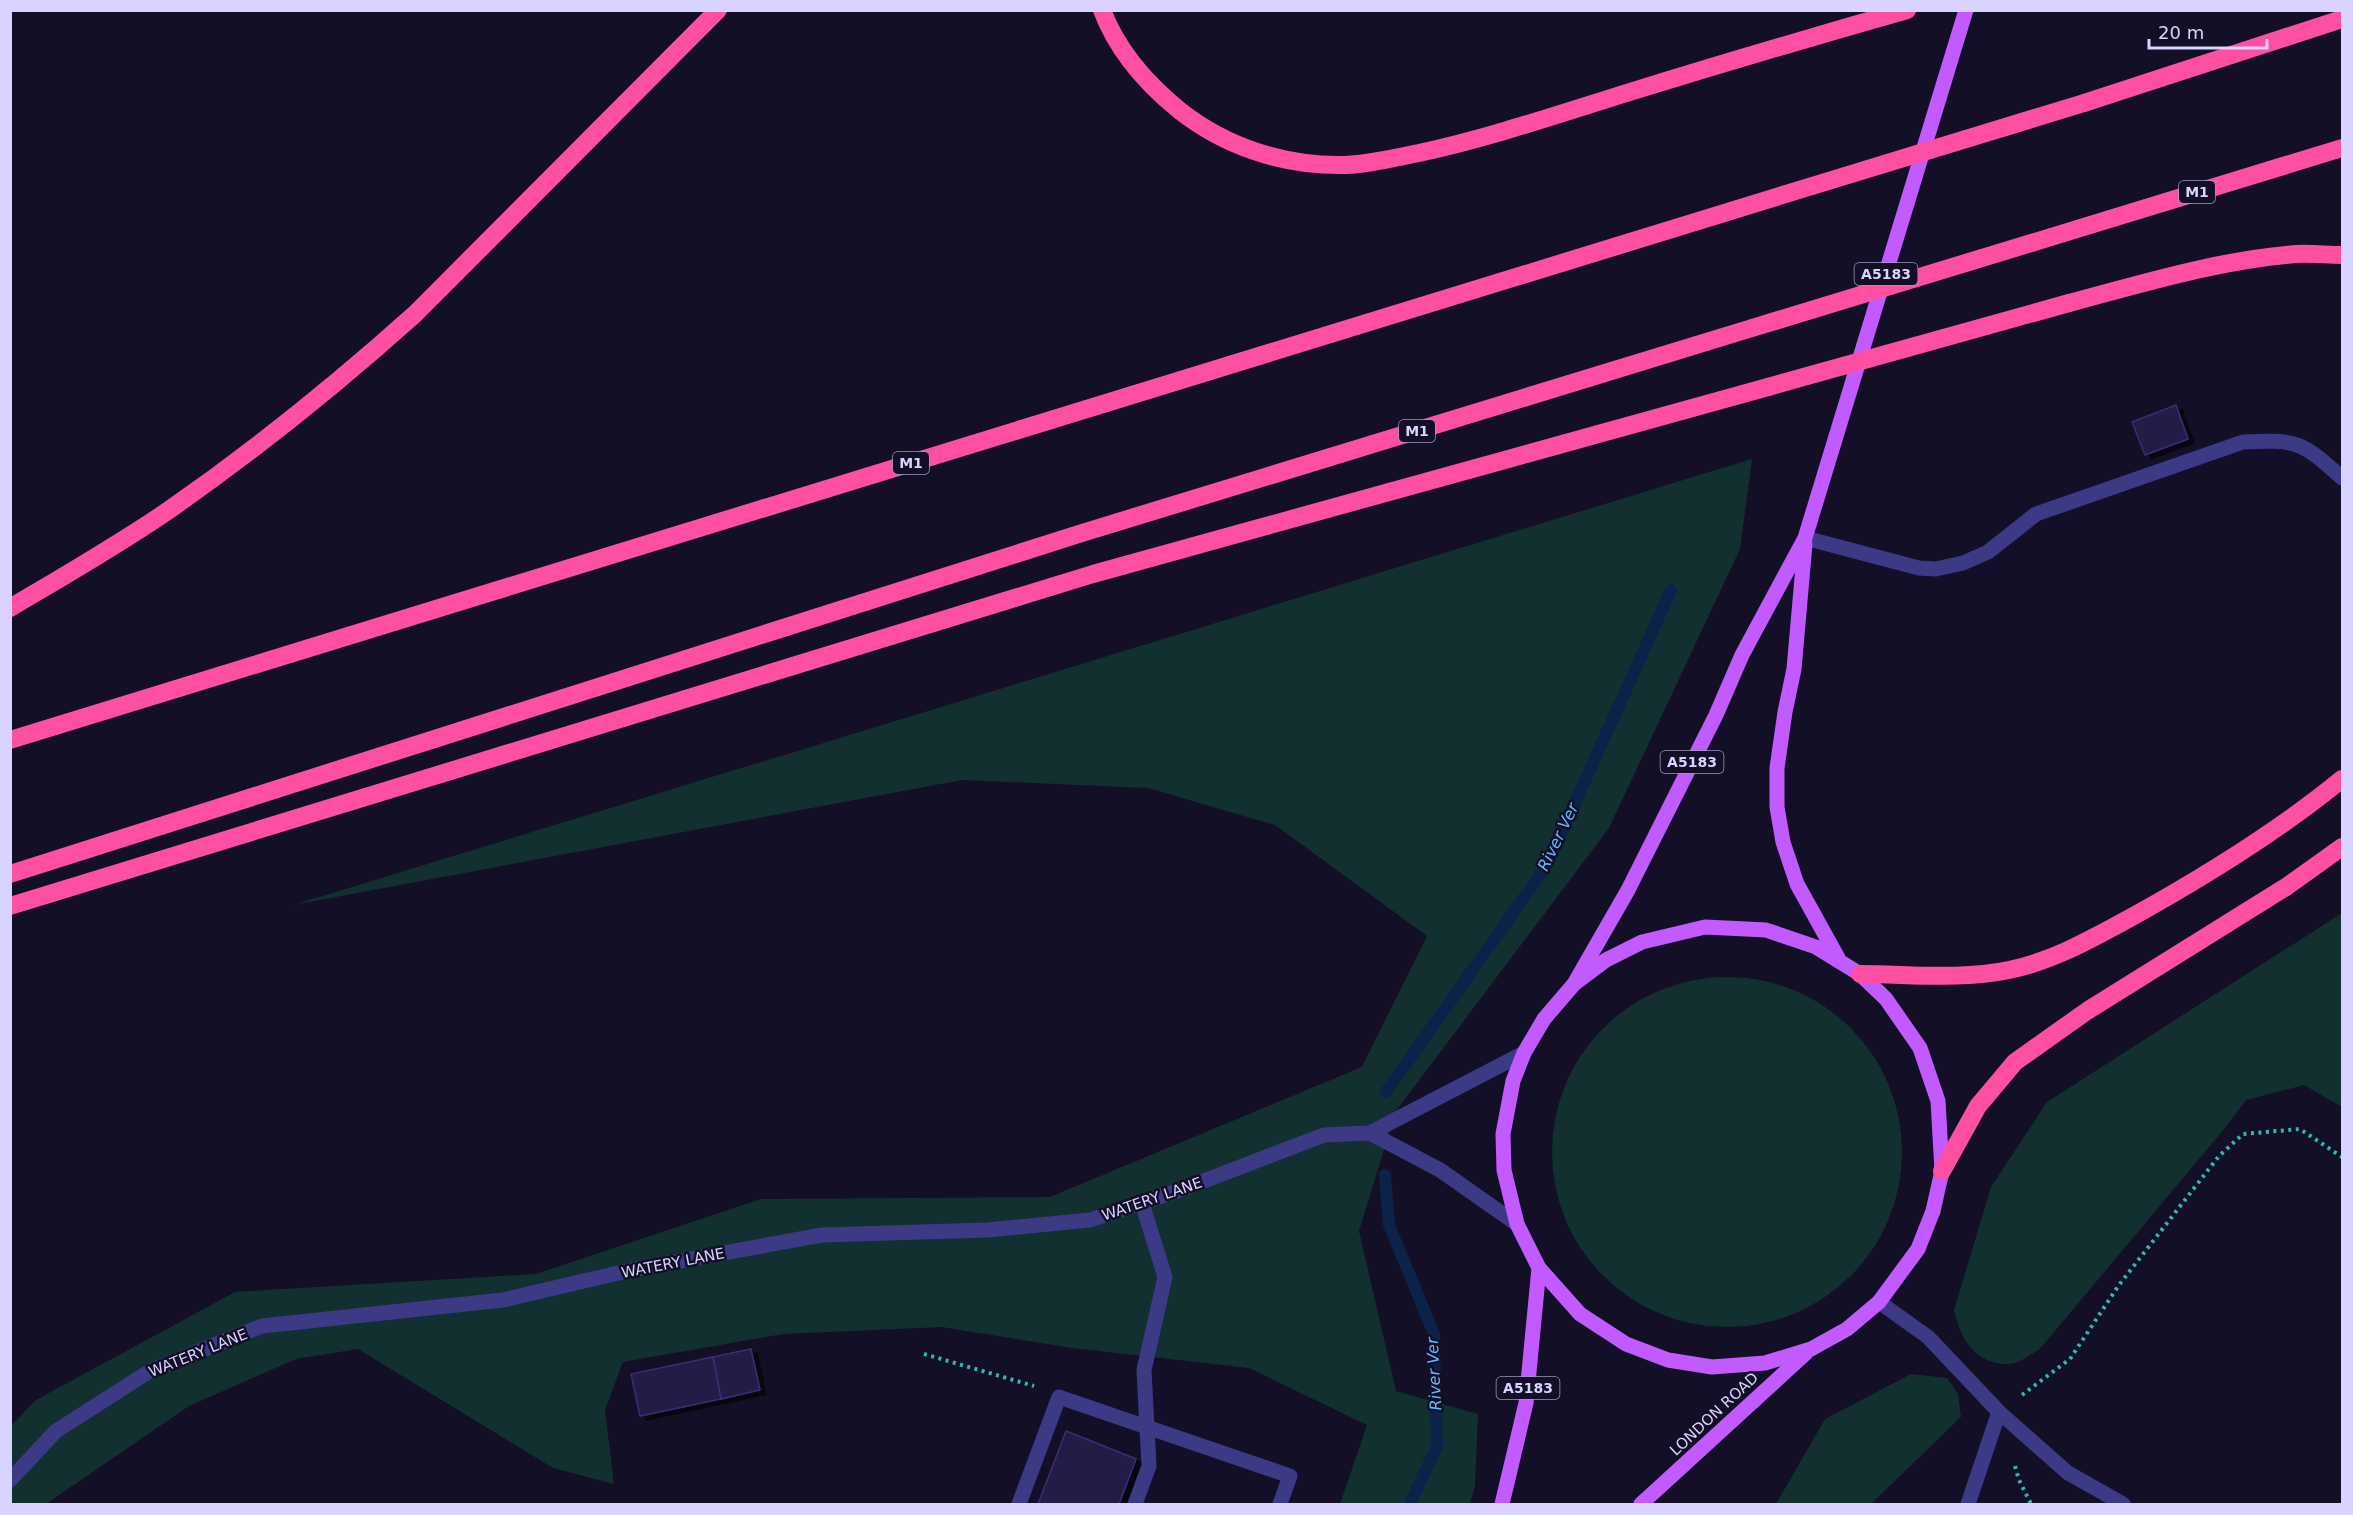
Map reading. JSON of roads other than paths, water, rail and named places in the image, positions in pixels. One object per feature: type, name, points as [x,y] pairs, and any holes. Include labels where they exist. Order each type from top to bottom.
[{"type":"highway","points":[[10,608],[105,552],[169,510],[237,460],[353,368],[415,314],[718,10]]},
{"type":"highway","points":[[1102,10],[1131,61],[1154,88],[1193,121],[1238,146],[1252,151],[1288,161],[1339,165],[1390,159],[1457,144],[1773,47],[1907,10]]},
{"type":"highway","name":"M1","points":[[10,740],[2084,103],[2343,19]]},
{"type":"highway","name":"M1","points":[[10,874],[1082,533],[2343,148]]},
{"type":"highway","points":[[10,906],[1093,574],[2070,303],[2193,271],[2256,258],[2299,254],[2343,255]]},
{"type":"highway","points":[[1860,974],[1986,974],[2040,962],[2069,950],[2190,885],[2275,830],[2343,779]]},
{"type":"highway","points":[[1942,1171],[1978,1106],[2015,1062],[2086,1011],[2286,887],[2343,846]]},
{"type":"main road","name":"A5183","points":[[1574,984],[1628,890],[1716,715],[1742,655],[1805,538],[1966,10]]},
{"type":"main road","name":"A5183","points":[[1805,538],[1794,669],[1777,768],[1777,807],[1783,842],[1797,884],[1838,959]]},
{"type":"main road","points":[[1705,927],[1766,930],[1816,947],[1838,959],[1860,974],[1886,999],[1920,1048],[1938,1101],[1942,1171],[1933,1211],[1918,1249],[1879,1302],[1847,1329],[1811,1349],[1765,1363],[1713,1367],[1668,1360],[1626,1344],[1580,1314],[1539,1268],[1516,1224],[1504,1170],[1503,1134],[1513,1081],[1524,1053],[1544,1019],[1574,984],[1606,960],[1642,942],[1705,927]]},
{"type":"main road","name":"A5183","points":[[1502,1504],[1526,1403],[1539,1268]]},
{"type":"main road","name":"LONDON ROAD","points":[[1641,1504],[1811,1349]]},
{"type":"street","points":[[1805,538],[1919,568],[1936,569],[1988,552],[2036,514],[2243,442],[2276,440],[2294,443],[2311,451],[2343,478]]},
{"type":"street","points":[[1370,1133],[1524,1053]]},
{"type":"street","points":[[1370,1133],[1440,1170],[1516,1224]]},
{"type":"street","name":"WATERY LANE","points":[[10,1480],[56,1431],[150,1371],[262,1326],[503,1300],[631,1270],[822,1235],[987,1230],[1090,1220],[1324,1135],[1370,1133]]},
{"type":"street","points":[[1135,1504],[1149,1466],[1144,1370],[1165,1277],[1142,1203]]},
{"type":"street","points":[[1879,1302],[1928,1337],[1998,1412],[2068,1473],[2123,1504]]},
{"type":"street","points":[[1019,1504],[1059,1397],[1290,1476],[1280,1504]]},
{"type":"street","points":[[1968,1504],[1998,1412]]},
{"type":"waterway","name":"River Ver","points":[[1386,1092],[1547,865],[1671,590]]},
{"type":"waterway","name":"River Ver","points":[[1385,1175],[1389,1225],[1434,1334],[1437,1446],[1410,1504]]}]
